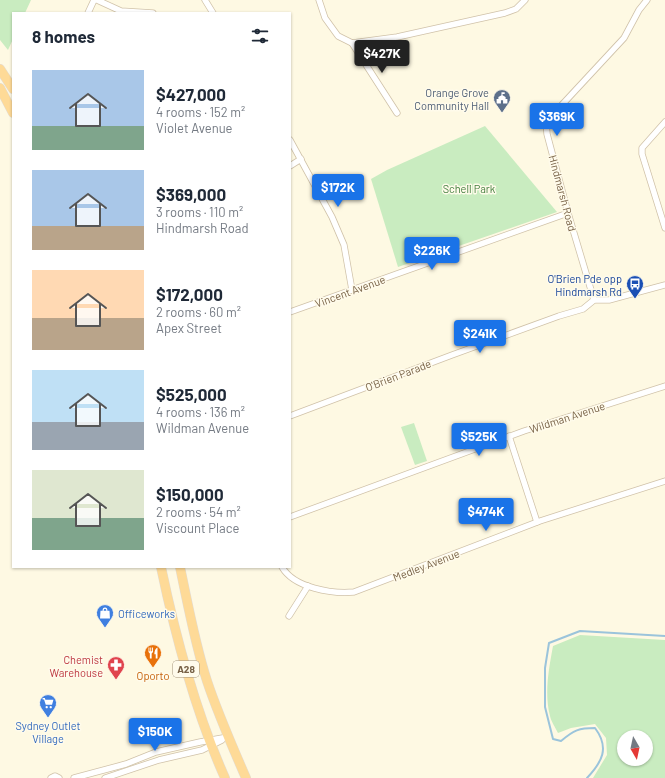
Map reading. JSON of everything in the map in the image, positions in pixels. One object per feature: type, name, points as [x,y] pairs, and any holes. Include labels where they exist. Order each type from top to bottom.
[{"type":"highway","points":[[0,69],[12,87]]},
{"type":"highway","points":[[0,88],[12,111]]},
{"type":"highway","name":"A28","points":[[161,568],[187,673],[210,743],[225,778]]},
{"type":"highway","name":"A28","points":[[180,568],[200,658],[228,737],[246,778]]},
{"type":"street","points":[[89,12],[95,0],[121,10],[142,12]]},
{"type":"street","points":[[205,0],[212,12]]},
{"type":"street","points":[[319,0],[324,18],[338,36],[352,44],[397,113]]},
{"type":"street","points":[[352,44],[397,37],[505,13],[516,9],[525,0]]},
{"type":"street","name":"Hindmarsh Road","points":[[594,300],[568,213],[547,134],[546,122],[624,38],[639,10],[647,0]]},
{"type":"street","points":[[665,122],[642,148],[643,158],[665,228]]},
{"type":"street","points":[[291,142],[332,217],[344,245],[352,290]]},
{"type":"street","points":[[291,165],[301,159]]},
{"type":"street","name":"Vincent Avenue","points":[[291,312],[568,213]]},
{"type":"street","name":"O'Brien Parade","points":[[291,416],[552,318],[583,309],[594,300],[609,300],[665,285]]},
{"type":"street","name":"Wildman Avenue","points":[[291,517],[509,436],[665,386]]},
{"type":"street","points":[[509,436],[537,522]]},
{"type":"street","name":"Medley Avenue","points":[[283,568],[294,580],[308,586],[330,592],[354,592],[537,522],[665,481]]},
{"type":"street","points":[[289,616],[308,586]]},
{"type":"street","points":[[74,778],[126,764],[156,752],[210,743],[228,737]]},
{"type":"street","points":[[105,778],[159,760],[202,750],[210,743]]},
{"type":"street","points":[[51,778],[55,776],[59,778]]},
{"type":"green space","points":[[0,0],[31,0],[25,12],[12,12],[12,41],[8,50],[0,40]]},
{"type":"green space","name":"Schell Park","points":[[485,126],[557,212],[398,267],[371,179],[387,170]]},
{"type":"green space","points":[[414,423],[427,461],[415,465],[401,427]]},
{"type":"green space","points":[[580,635],[665,640],[665,778],[593,778],[607,755],[606,738],[595,724],[571,728],[558,733],[552,722],[548,707],[547,690],[553,646]]},
{"type":"waterway","points":[[587,778],[600,760],[603,748],[602,742],[600,735],[595,728],[577,730],[561,741],[553,739],[545,707],[545,668],[549,643],[580,631],[665,636]]},
{"type":"place","name":"Orange Grove Community Hall","points":[[502,113]]},
{"type":"place","name":"O'Brien Pde opp Hindmarsh Rd","points":[[635,299]]},
{"type":"place","name":"Officeworks","points":[[105,628]]},
{"type":"place","name":"Oporto","points":[[153,668]]},
{"type":"place","name":"Chemist Warehouse","points":[[116,680]]},
{"type":"place","name":"Sydney Outlet Village","points":[[48,718]]}]
